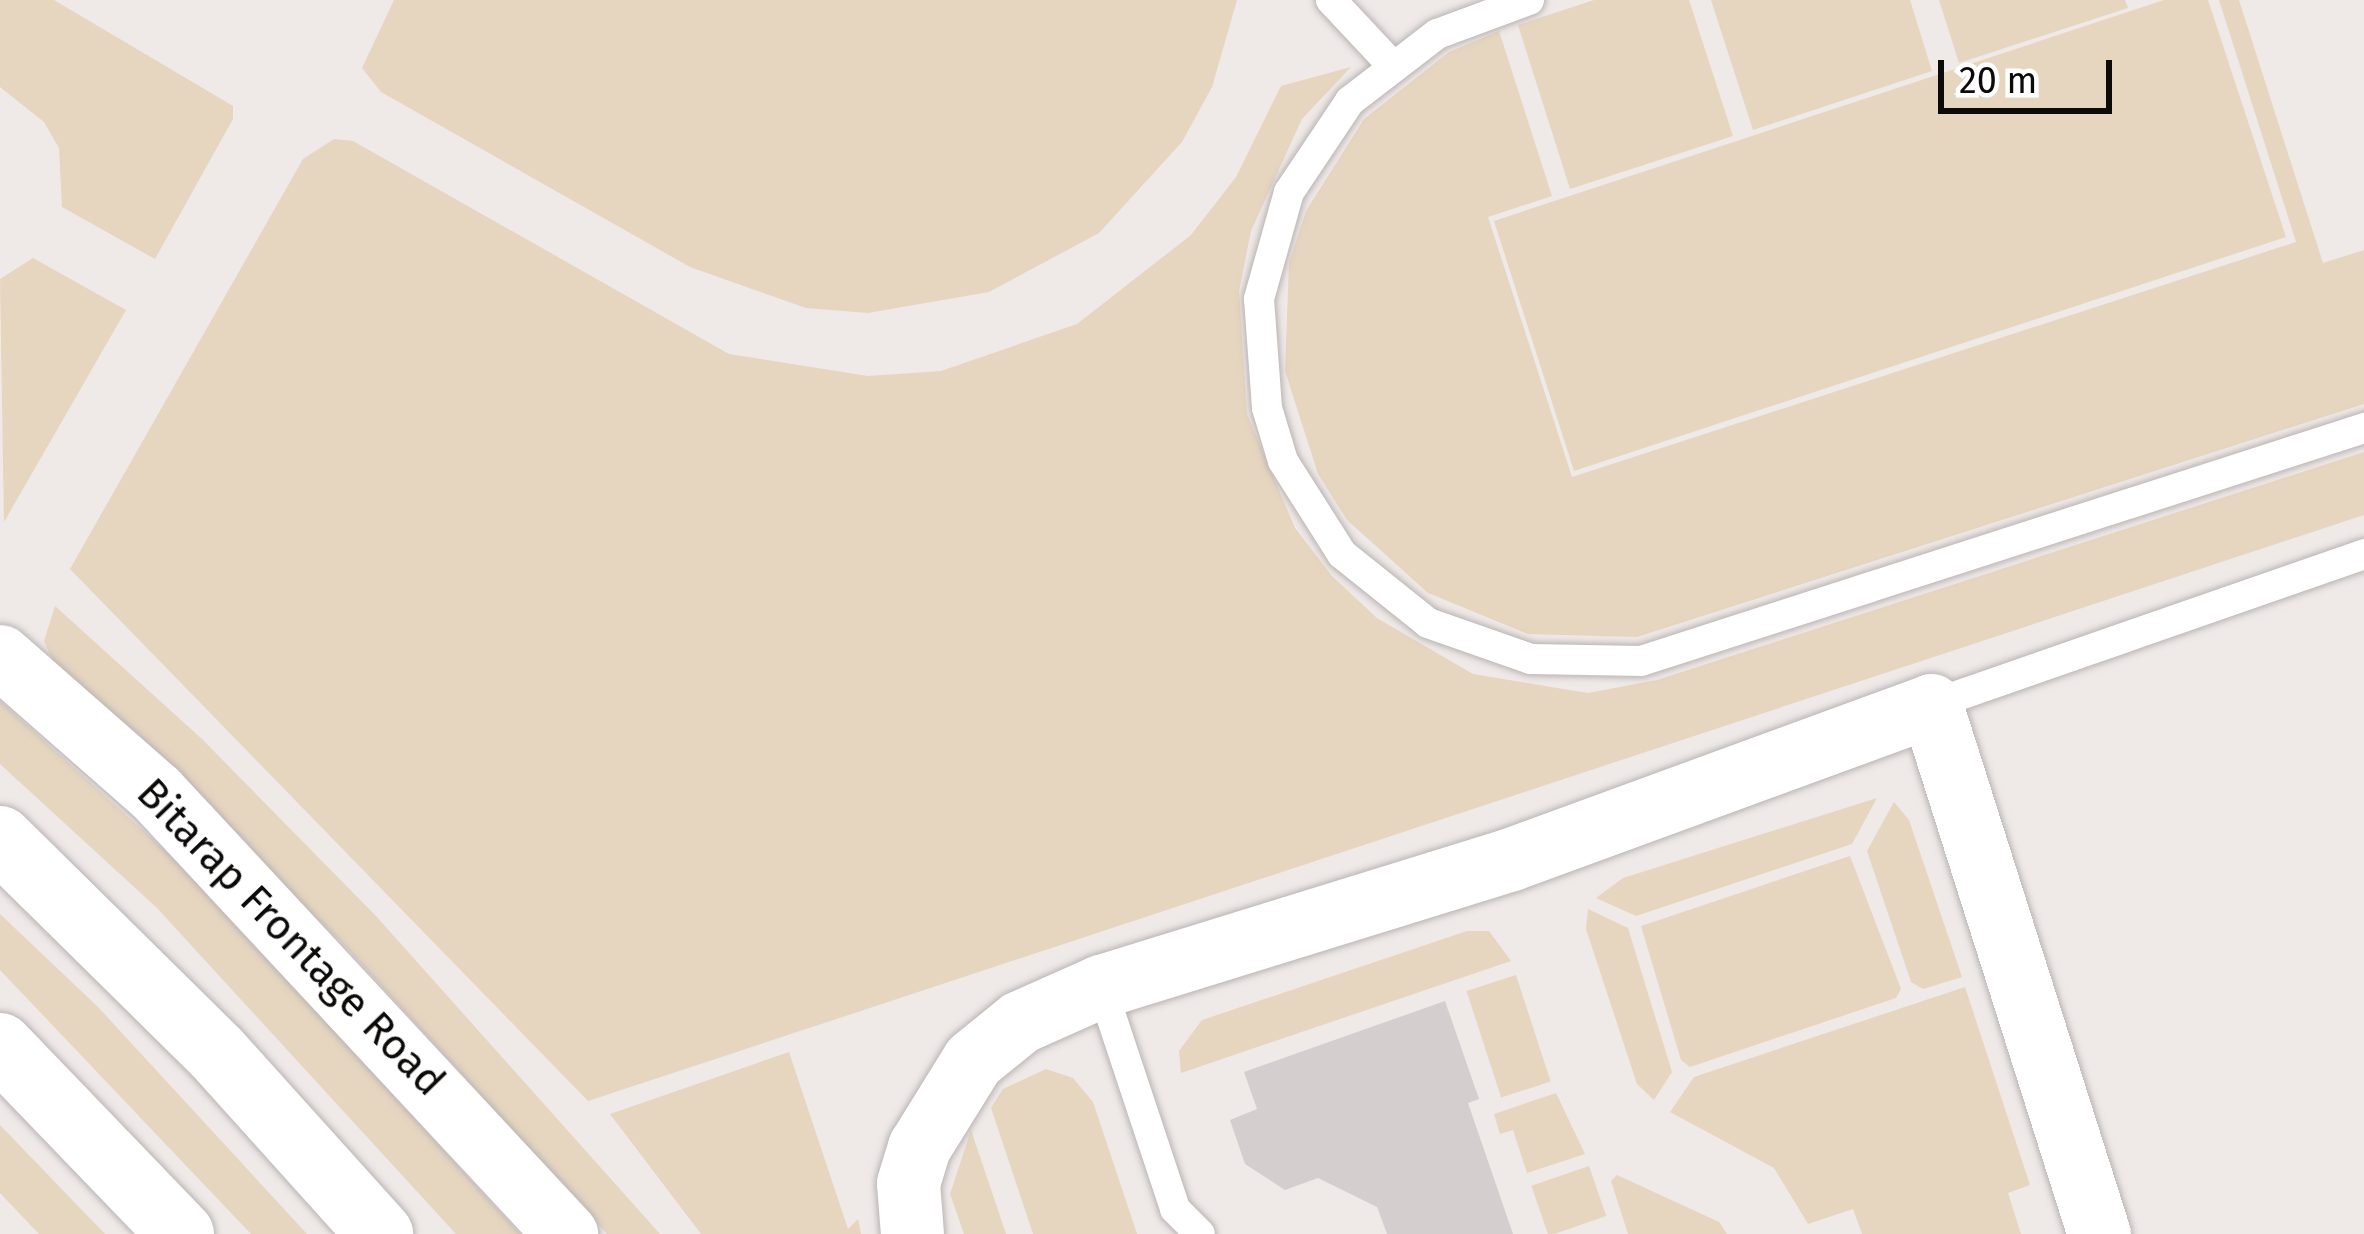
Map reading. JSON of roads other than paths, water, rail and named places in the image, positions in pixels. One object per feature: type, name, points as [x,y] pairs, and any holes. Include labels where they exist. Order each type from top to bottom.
[{"type":"main road","points":[[0,839],[217,1053],[380,1234]]},
{"type":"main road","points":[[0,1046],[182,1234]]},
{"type":"street","name":"Bitarap Frontage Road","points":[[0,656],[155,792],[566,1234]]},
{"type":"street","points":[[913,1234],[908,1183],[919,1147],[974,1060],[1020,1022],[1101,986],[1511,859],[1931,706],[2099,1234]]},
{"type":"lane","points":[[1330,0],[1391,64]]},
{"type":"lane","points":[[1528,0],[1437,34],[1391,64],[1316,144],[1270,244],[1259,298],[1267,408],[1283,461],[1342,554],[1412,612],[1478,646],[1586,665],[1677,652],[2364,428]]},
{"type":"lane","points":[[1931,706],[2364,554]]},
{"type":"lane","points":[[1101,986],[1175,1209],[1200,1234]]}]
